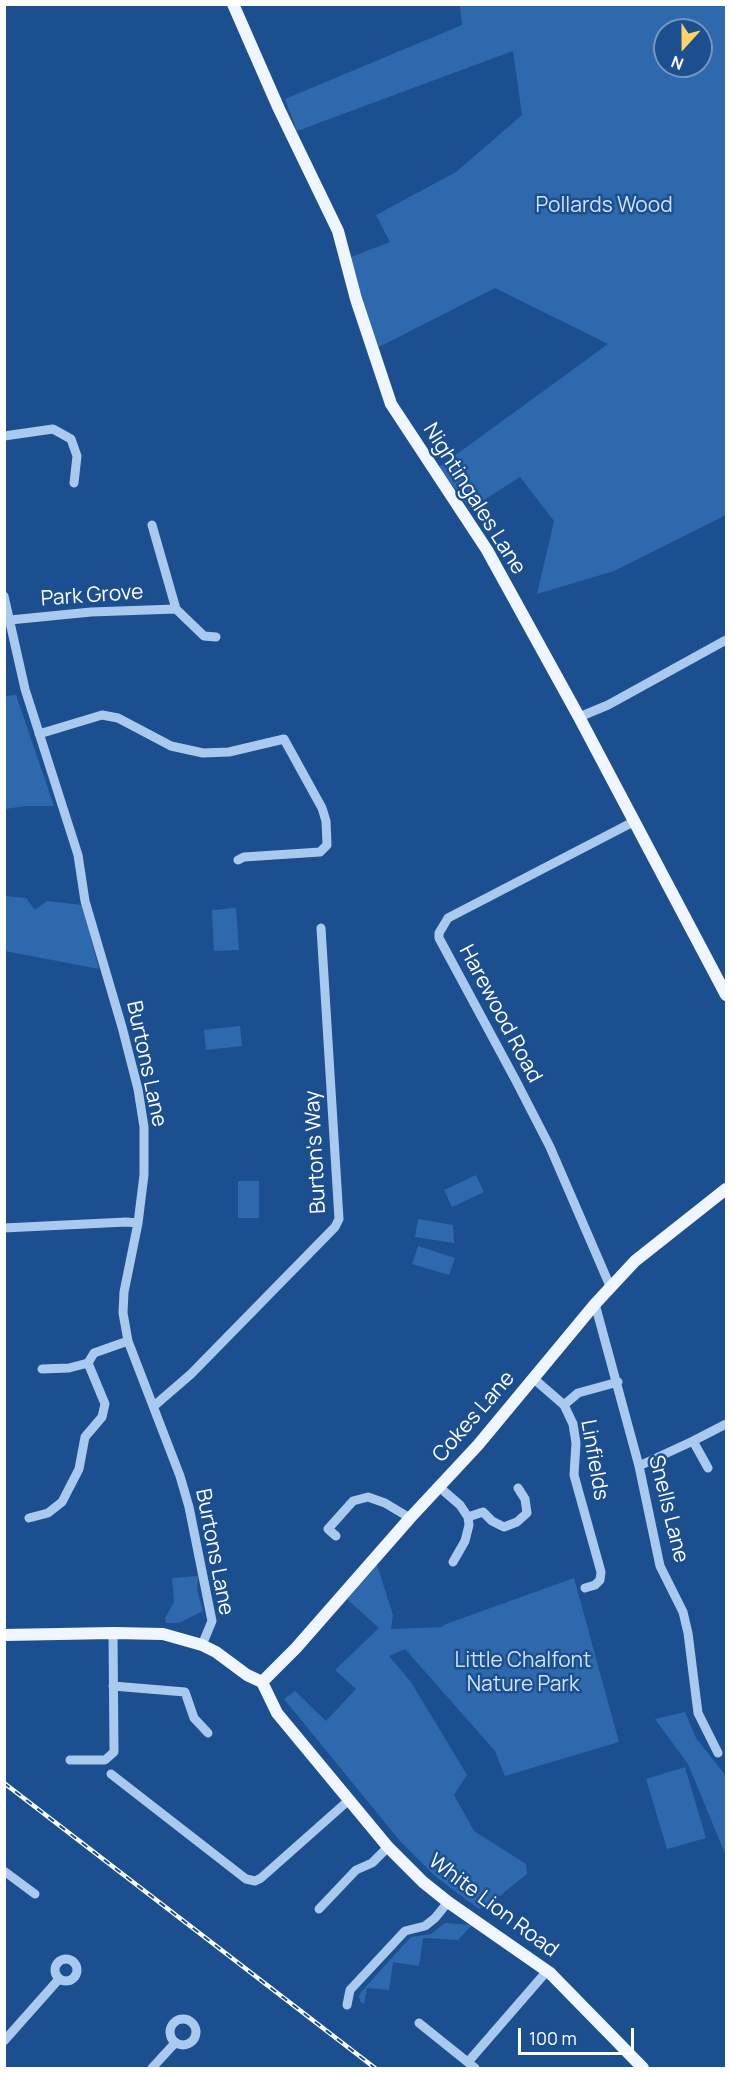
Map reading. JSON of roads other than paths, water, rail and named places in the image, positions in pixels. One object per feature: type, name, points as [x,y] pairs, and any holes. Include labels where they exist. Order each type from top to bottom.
[{"type":"main road","name":"Nightingales Lane","points":[[233,4],[279,109],[338,231],[356,300],[391,404],[487,550],[635,821],[726,995]]},
{"type":"main road","name":"Cokes Lane","points":[[262,1683],[296,1648],[438,1486],[478,1445],[610,1287],[635,1261],[726,1189]]},
{"type":"main road","points":[[4,1635],[163,1634],[202,1645],[262,1683]]},
{"type":"main road","name":"White Lion Road","points":[[262,1683],[277,1713],[388,1847],[423,1882],[448,1902],[547,1971],[644,2068]]},
{"type":"street","points":[[4,436],[53,429],[71,440],[77,456],[74,483]]},
{"type":"street","name":"Park Grove","points":[[10,620],[91,612],[176,609],[152,525]]},
{"type":"street","name":"Burtons Lane","points":[[4,596],[25,689],[78,855],[85,901],[138,1089],[144,1127],[144,1175],[138,1223],[124,1292],[123,1313],[128,1341],[180,1476],[212,1618],[210,1629],[202,1645]]},
{"type":"street","points":[[176,609],[204,636],[216,637]]},
{"type":"street","points":[[579,717],[608,705],[726,640]]},
{"type":"street","points":[[39,734],[102,715],[118,718],[171,746],[203,753],[229,752],[285,734],[322,808],[326,821],[327,845],[320,852],[244,857],[238,860]]},
{"type":"street","name":"Harewood Road","points":[[610,1287],[550,1147],[516,1079],[439,938],[439,933],[448,918],[635,821]]},
{"type":"street","name":"Burton's Way","points":[[154,1406],[191,1374],[335,1227],[339,1219],[321,928]]},
{"type":"street","points":[[4,1228],[138,1223]]},
{"type":"street","name":"Snells Lane","points":[[595,1304],[639,1466],[660,1566],[683,1612],[688,1633],[698,1713],[718,1754]]},
{"type":"street","points":[[42,1369],[69,1368],[88,1363],[94,1353],[128,1341]]},
{"type":"street","points":[[29,1518],[48,1513],[62,1502],[79,1469],[85,1437],[102,1417],[105,1404],[88,1363]]},
{"type":"street","name":"Linfields","points":[[533,1378],[564,1405],[573,1424],[576,1443],[574,1475],[601,1572],[600,1580],[595,1585],[585,1588]]},
{"type":"street","points":[[564,1405],[578,1393],[618,1382]]},
{"type":"street","points":[[639,1466],[726,1424]]},
{"type":"street","points":[[693,1441],[708,1468]]},
{"type":"street","points":[[438,1486],[460,1505],[470,1525],[465,1541],[453,1562]]},
{"type":"street","points":[[468,1517],[483,1512],[492,1521],[504,1527],[517,1522],[527,1513],[525,1499],[518,1488]]},
{"type":"street","points":[[328,1531],[353,1501],[368,1497],[385,1503],[410,1518]]},
{"type":"street","points":[[70,1760],[105,1760],[114,1752],[117,1734],[112,1686],[113,1633]]},
{"type":"street","points":[[112,1686],[185,1692],[194,1718],[208,1733]]},
{"type":"street","points":[[111,1774],[246,1879],[255,1881],[349,1800]]},
{"type":"street","points":[[319,1909],[356,1870],[372,1863],[388,1847]]},
{"type":"street","points":[[4,1871],[34,1894]]},
{"type":"street","points":[[347,2005],[350,1990],[405,1931],[425,1926],[448,1902]]},
{"type":"street","points":[[418,2023],[471,2065],[547,1971]]},
{"type":"street","points":[[4,2041],[59,1978]]},
{"type":"street","points":[[152,2068],[175,2043]]},
{"type":"railway","points":[[4,1783],[375,2068]]},
{"type":"park label","name":"Pollards Wood","points":[[604,206]]},
{"type":"park label","name":"Little Chalfont Nature Park","points":[[523,1673]]}]
